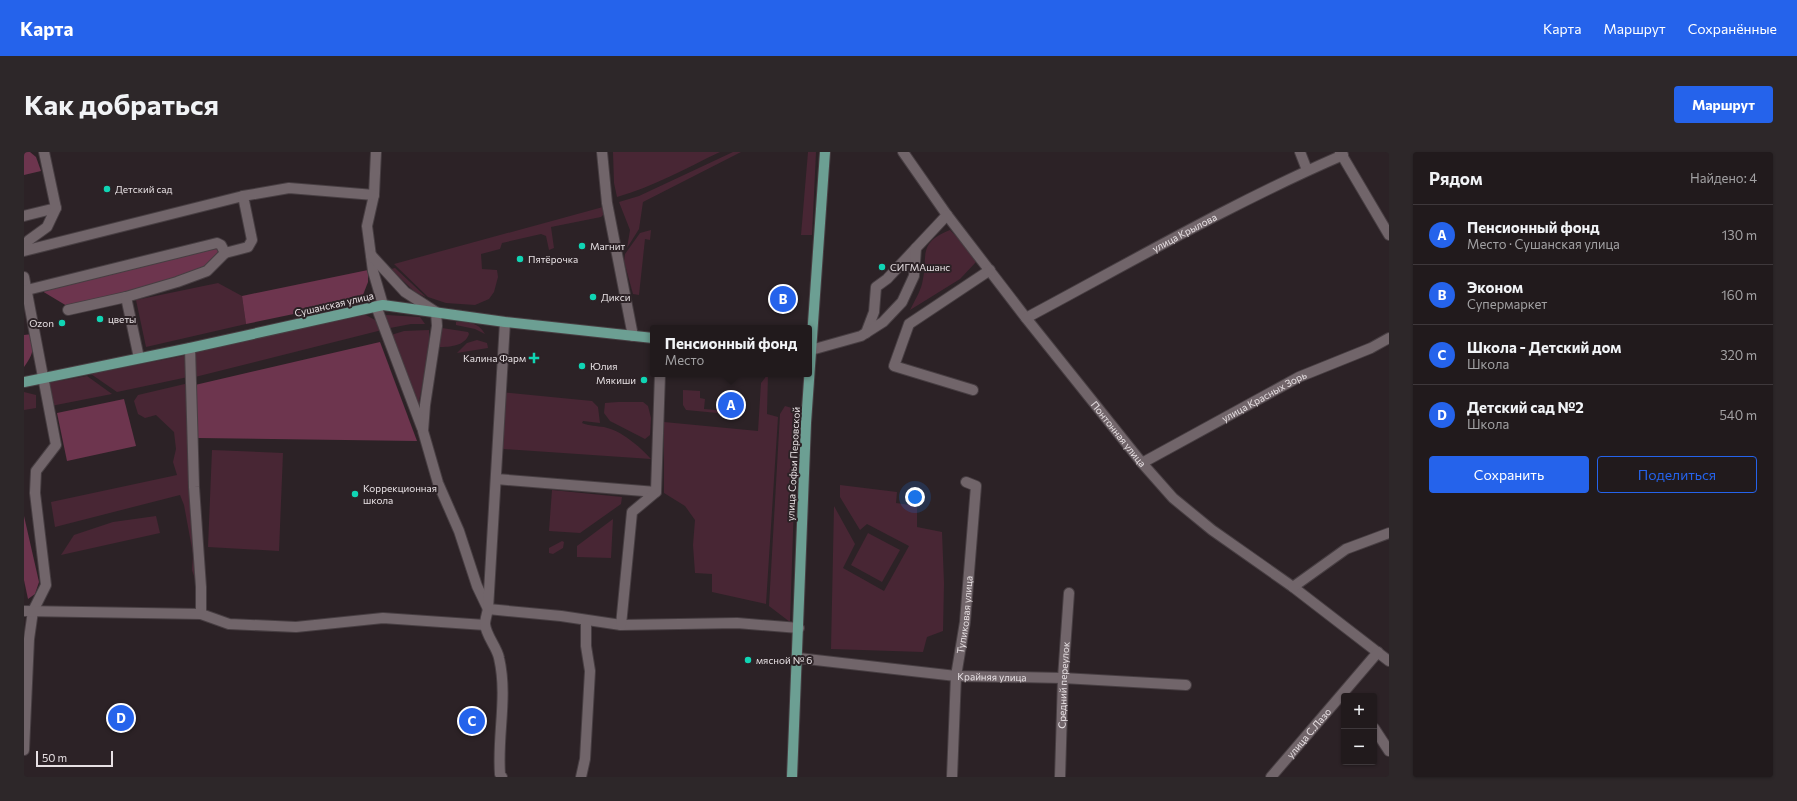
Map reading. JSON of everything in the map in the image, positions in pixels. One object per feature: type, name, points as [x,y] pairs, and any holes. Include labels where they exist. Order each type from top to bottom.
[{"type":"main road","name":"улица Софьи Перовской","points":[[812,325],[825,152]]},
{"type":"main road","name":"Сушанская улица","points":[[24,382],[190,348],[379,306],[436,312],[505,322],[650,338]]},
{"type":"main road","name":"улица Софьи Перовской","points":[[792,777],[809,377]]},
{"type":"street","points":[[24,246],[29,240],[47,227],[56,208],[44,152]]},
{"type":"street","points":[[376,152],[374,195],[367,226],[379,306],[423,431],[438,483],[459,531],[477,586],[488,609]]},
{"type":"street","points":[[602,152],[607,203],[634,336]]},
{"type":"street","name":"Понтонная улица","points":[[903,152],[947,215],[1026,318],[1142,463],[1173,498],[1212,530],[1293,587],[1389,661]]},
{"type":"street","points":[[1300,152],[1307,170]]},
{"type":"street","points":[[1341,153],[1389,235]]},
{"type":"street","name":"улица Крылова","points":[[1026,318],[1201,224],[1341,153]]},
{"type":"street","points":[[24,251],[243,196],[289,188],[374,195]]},
{"type":"street","points":[[68,310],[126,297],[170,284],[207,271],[225,253],[248,247],[252,243],[243,196]]},
{"type":"street","points":[[24,216],[56,208]]},
{"type":"street","points":[[866,332],[874,312],[876,287],[887,279],[947,215]]},
{"type":"street","points":[[27,290],[216,243],[221,245],[225,253]]},
{"type":"street","points":[[812,349],[861,336],[883,322],[902,302],[914,276],[916,248]]},
{"type":"street","points":[[371,255],[405,292],[436,312],[437,326],[425,405],[423,431]]},
{"type":"street","points":[[973,390],[894,366],[909,324],[990,270]]},
{"type":"street","points":[[24,277],[56,445],[36,471],[35,494],[46,585],[29,611],[24,750]]},
{"type":"street","points":[[126,297],[139,358]]},
{"type":"street","points":[[502,777],[500,774],[498,753],[503,709],[503,680],[499,657],[485,625],[488,609],[505,322]]},
{"type":"street","name":"улица Красных Зорь","points":[[1142,463],[1299,377],[1371,348],[1389,338]]},
{"type":"street","points":[[190,348],[194,479],[201,586],[201,614]]},
{"type":"street","points":[[622,626],[632,512],[656,492],[660,377]]},
{"type":"street","points":[[496,479],[656,492]]},
{"type":"street","name":"Тупиковая улица","points":[[952,777],[956,676],[965,622],[976,486],[966,482]]},
{"type":"street","points":[[1293,587],[1346,549],[1389,533]]},
{"type":"street","name":"Средний переулок","points":[[1060,777],[1063,678],[1069,593]]},
{"type":"street","points":[[488,609],[586,620],[622,626],[737,623],[799,628]]},
{"type":"street","points":[[29,611],[201,614],[229,624],[296,627],[383,618],[485,625]]},
{"type":"street","points":[[581,777],[585,759],[590,671],[586,646],[586,620]]},
{"type":"street","name":"улица С.Лазо","points":[[1271,777],[1351,692],[1378,652]]},
{"type":"street","name":"Крайняя улица","points":[[798,658],[956,676],[1063,678],[1186,685]]},
{"type":"street","points":[[1375,729],[1389,751]]},
{"type":"shaded area","points":[[24,152],[30,152],[36,157],[41,171],[24,175]]},
{"type":"shaded area","points":[[613,152],[720,152],[656,183],[617,197],[614,183]]},
{"type":"shaded area","points":[[733,152],[741,152],[643,202],[639,229],[627,248],[630,230],[619,202],[639,196]]},
{"type":"shaded area","points":[[808,152],[816,152],[812,235],[801,235]]},
{"type":"shaded area","points":[[603,207],[604,214],[601,217],[551,227],[554,248],[549,250],[546,236],[541,234],[502,243],[500,249],[481,254],[482,269],[497,270],[498,277],[494,292],[489,299],[475,305],[446,303],[428,297],[394,264]]},
{"type":"shaded area","points":[[651,230],[650,240],[645,239],[639,295],[633,294],[624,261],[625,254],[640,233]]},
{"type":"shaded area","points":[[950,230],[969,250],[976,262],[960,279],[910,310],[922,284],[928,246],[932,240]]},
{"type":"shaded area","points":[[218,246],[221,252],[205,268],[139,290],[67,306],[42,291]]},
{"type":"shaded area","points":[[395,268],[426,297],[415,292],[391,269]]},
{"type":"shaded area","points":[[368,270],[368,282],[361,300],[246,324],[242,296]]},
{"type":"shaded area","points":[[218,283],[242,296],[246,324],[146,347],[136,300]]},
{"type":"shaded area","points":[[364,314],[375,320],[382,330],[195,377],[193,353]]},
{"type":"shaded area","points":[[386,315],[420,317],[425,324],[411,324],[390,328],[385,318]]},
{"type":"shaded area","points":[[456,322],[465,322],[476,325],[485,334],[475,329],[456,325]]},
{"type":"shaded area","points":[[442,328],[468,332],[469,334],[464,341],[457,345],[439,347],[438,331]]},
{"type":"shaded area","points":[[429,330],[429,352],[418,406],[391,335],[404,331]]},
{"type":"shaded area","points":[[32,334],[32,352],[24,367],[24,335]]},
{"type":"shaded area","points":[[477,340],[487,343],[488,348],[457,353],[467,343]]},
{"type":"shaded area","points":[[380,342],[417,441],[198,438],[195,385]]},
{"type":"shaded area","points":[[188,355],[188,377],[117,392],[91,374]]},
{"type":"shaded area","points":[[87,376],[112,394],[51,406],[48,383]]},
{"type":"shaded area","points":[[766,377],[768,377],[767,414],[778,417],[766,604],[712,592],[712,574],[695,573],[693,545],[695,520],[685,506],[664,493],[664,422],[758,431],[761,383]]},
{"type":"shaded area","points":[[189,383],[199,591],[192,570],[193,554],[184,505],[180,495],[55,527],[51,502],[177,475],[173,462],[176,449],[174,432],[156,415],[145,418],[138,414],[134,401],[138,395]]},
{"type":"shaded area","points":[[683,390],[700,391],[700,398],[705,399],[704,409],[728,411],[728,414],[686,410],[683,405]]},
{"type":"shaded area","points":[[24,392],[36,395],[36,408],[24,410]]},
{"type":"shaded area","points":[[501,392],[592,401],[598,407],[600,423],[583,421],[582,423],[611,429],[624,435],[636,444],[651,459],[504,449],[498,446]]},
{"type":"shaded area","points":[[124,399],[136,446],[67,461],[57,413]]},
{"type":"shaded area","points":[[643,402],[648,406],[651,418],[650,435],[645,439],[610,421],[604,413],[605,403]]},
{"type":"shaded area","points":[[785,406],[792,408],[797,412],[790,622],[769,606],[780,414]]},
{"type":"shaded area","points":[[212,450],[283,453],[279,551],[208,547]]},
{"type":"shaded area","points":[[840,485],[897,492],[896,503],[917,506],[917,527],[942,532],[944,583],[943,631],[927,637],[923,652],[831,649],[834,506],[855,544],[843,568],[884,591],[909,546],[867,524],[860,530],[840,497]]},
{"type":"shaded area","points":[[552,490],[622,497],[621,504],[580,533],[549,531]]},
{"type":"shaded area","points":[[24,516],[39,582],[35,594],[28,599],[24,580]]},
{"type":"shaded area","points":[[156,516],[160,533],[61,555],[74,535],[113,522]]},
{"type":"shaded area","points":[[613,519],[611,558],[577,557],[577,546]]},
{"type":"shaded area","points":[[868,533],[900,550],[882,582],[851,565]]},
{"type":"shaded area","points":[[562,541],[564,542],[563,548],[553,554],[549,553],[549,548]]},
{"type":"place","name":"Детский сад","points":[[107,189]]},
{"type":"place","name":"Магнит","points":[[582,246]]},
{"type":"place","name":"Пятёрочка","points":[[520,259]]},
{"type":"place","name":"СИГМАшанс","points":[[882,267]]},
{"type":"place","name":"Дикси","points":[[593,297]]},
{"type":"place","name":"Эконом","points":[[783,299]]},
{"type":"place","name":"цветы","points":[[100,319]]},
{"type":"place","name":"Ozon","points":[[62,323]]},
{"type":"place","name":"Калина Фарм","points":[[534,358]]},
{"type":"place","name":"Юлия","points":[[582,366]]},
{"type":"place","name":"Мякиши","points":[[644,380]]},
{"type":"place","name":"Пенсионный фонд","points":[[731,405]]},
{"type":"place","name":"Коррекционная школа","points":[[355,494]]},
{"type":"place","name":"мясной № 6","points":[[748,660]]},
{"type":"place","name":"Детский сад №2","points":[[121,718]]},
{"type":"place","name":"Школа - Детский дом","points":[[472,721]]}]
